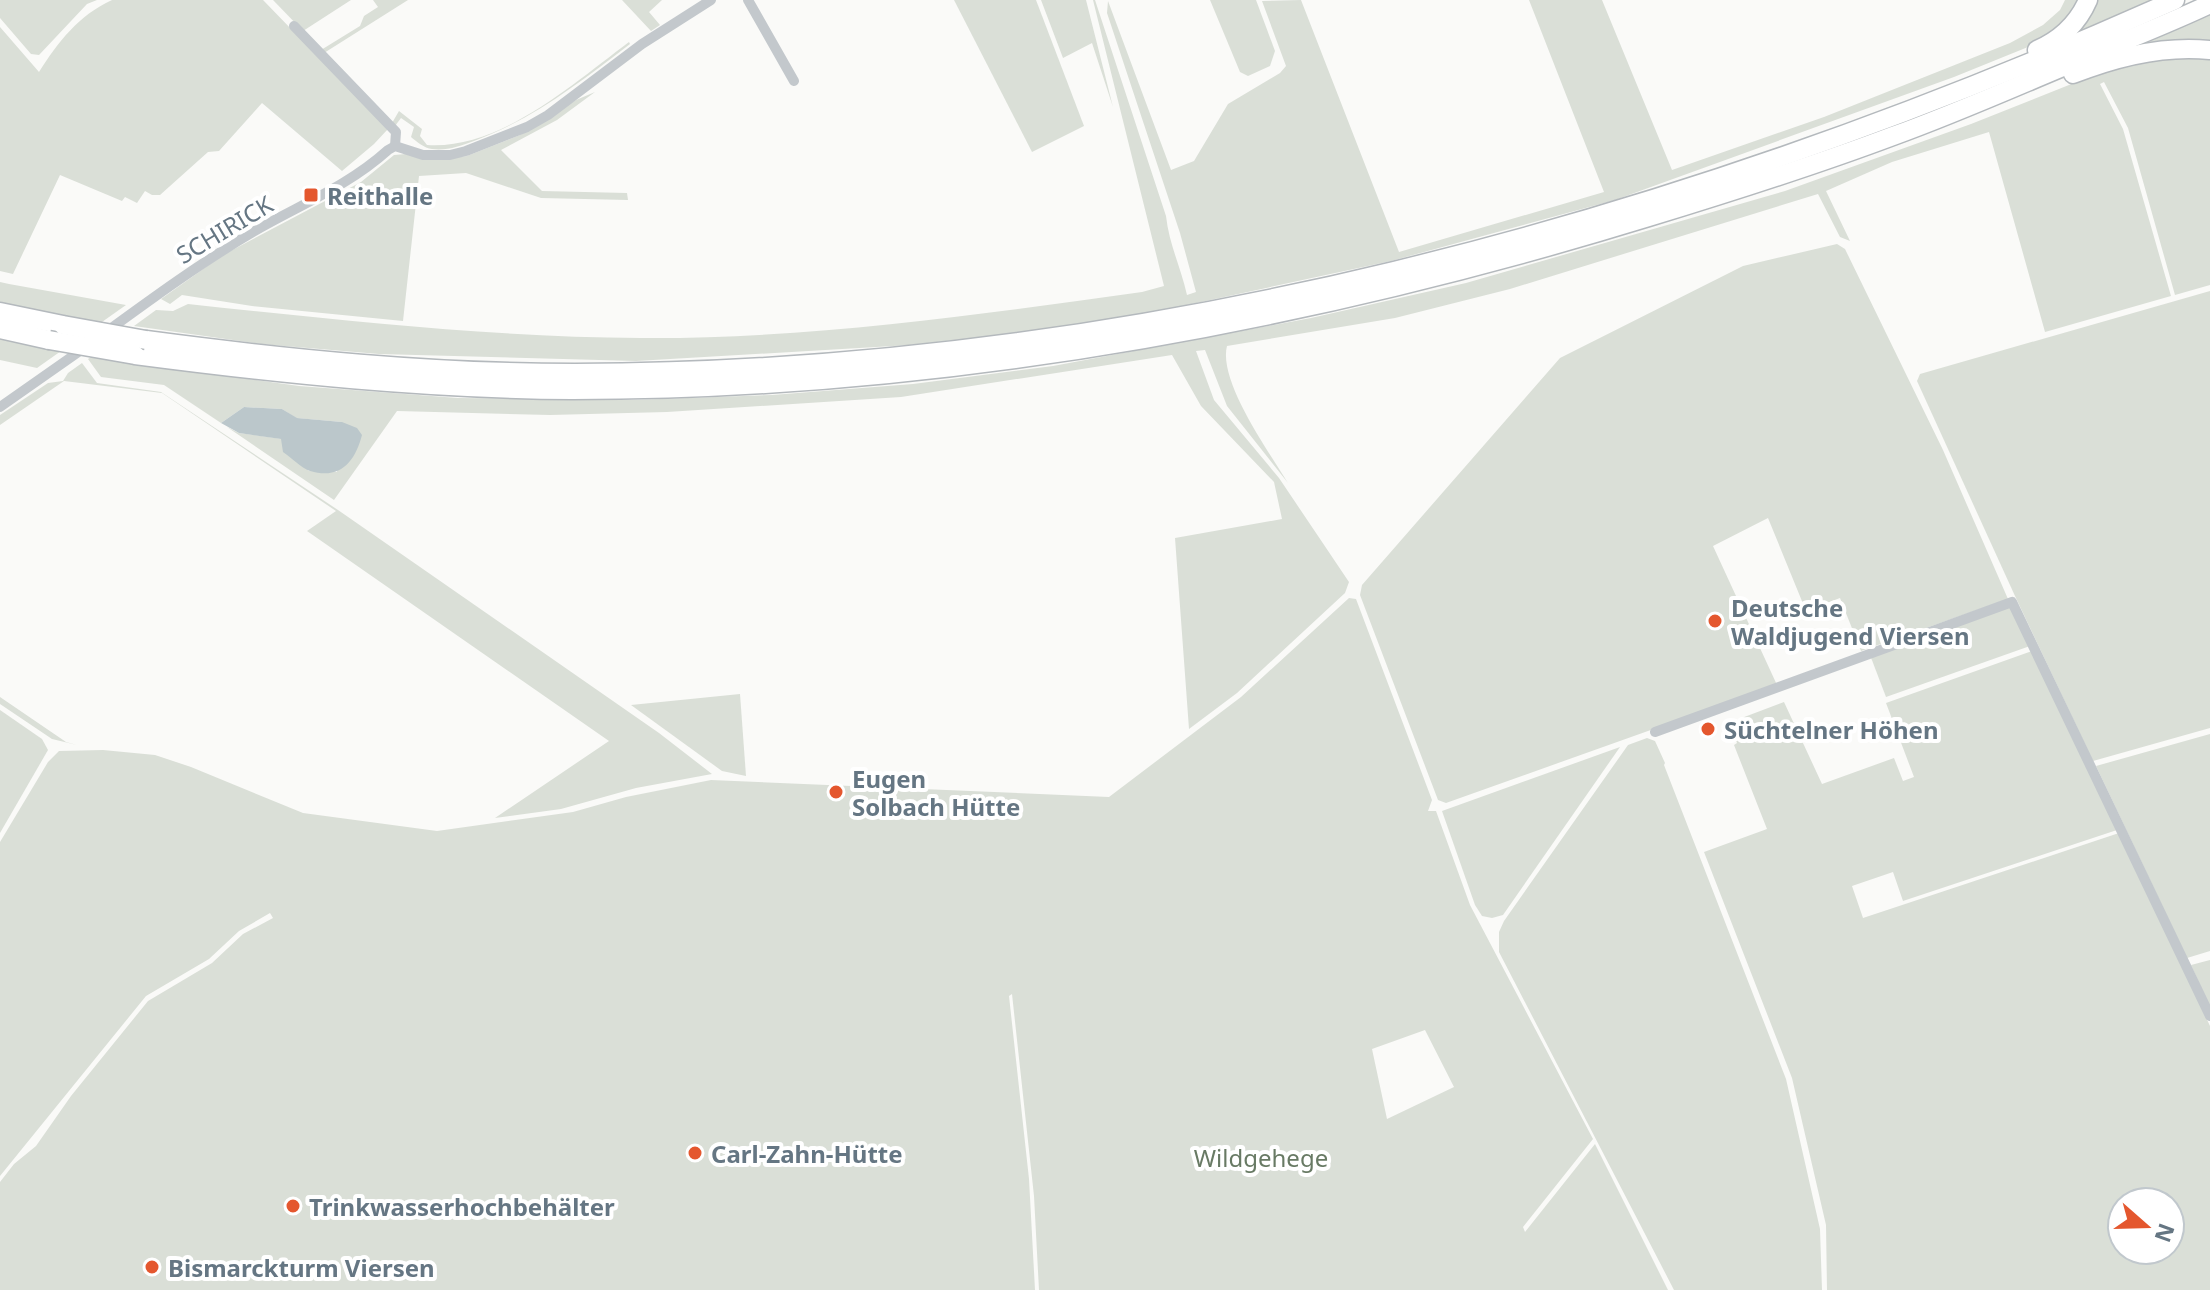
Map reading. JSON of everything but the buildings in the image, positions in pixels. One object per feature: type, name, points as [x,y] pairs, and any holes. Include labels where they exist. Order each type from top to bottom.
[{"type":"highway","points":[[1955,94],[2057,38],[2077,20],[2088,0]]},
{"type":"highway","points":[[0,312],[146,340],[284,357],[383,366],[570,373],[663,372],[831,363],[1056,338],[1296,294],[1527,237],[1772,161],[1955,94],[2175,0]]},
{"type":"highway","points":[[0,329],[135,355],[279,373],[381,382],[571,390],[662,389],[832,380],[1059,354],[1318,306],[1537,251],[1750,186],[1895,136],[2210,4]]},
{"type":"highway","points":[[1990,98],[2038,88],[2132,55],[2210,50]]},
{"type":"street","points":[[294,26],[396,132],[395,146],[423,155],[450,155],[527,127],[548,115],[642,44],[711,0]]},
{"type":"street","points":[[748,0],[794,81]]},
{"type":"street","name":"SCHIRICK","points":[[0,407],[199,265],[260,228],[337,189],[395,146]]},
{"type":"street","points":[[1655,732],[2012,602],[2210,1016]]},
{"type":"green space","points":[[0,0],[97,0],[87,4],[39,55],[31,54],[0,18]]},
{"type":"green space","points":[[112,0],[263,0],[388,129],[342,171],[262,103],[219,151],[208,152],[160,195],[145,191],[137,203],[125,197],[122,201],[60,175],[13,274],[0,271],[0,27],[39,72],[70,30],[89,13]]},
{"type":"green space","points":[[273,0],[351,0],[303,31]]},
{"type":"green space","points":[[373,0],[408,0],[324,53],[321,50],[360,26],[364,16],[378,7]]},
{"type":"green space","points":[[622,0],[662,0],[649,12],[660,25],[651,31]]},
{"type":"green space","points":[[954,0],[1036,0],[1084,126],[1032,152]]},
{"type":"green space","points":[[1041,0],[1086,0],[1113,107],[1092,43],[1063,58]]},
{"type":"green space","points":[[1093,0],[1166,216],[1187,295],[1196,292],[1180,233],[1107,13],[1108,1],[1171,170],[1194,161],[1228,104],[1280,73],[1286,66],[1262,1],[1301,0],[1399,252],[1604,192],[1529,0],[1602,0],[1672,170],[1824,117],[2010,43],[2043,25],[2060,10],[2065,0],[2079,0],[2057,28],[2028,47],[1954,77],[1615,200],[1391,261],[1094,325],[910,345],[636,361],[379,354],[261,344],[134,326],[156,310],[173,311],[188,304],[470,331],[584,337],[704,337],[893,324],[1142,292],[1164,286]]},
{"type":"green space","points":[[1210,0],[1256,0],[1275,51],[1270,66],[1248,76],[1240,72]]},
{"type":"green space","points":[[2090,0],[2161,0],[2046,51]]},
{"type":"green space","points":[[2210,14],[2210,47],[2131,50]]},
{"type":"green space","points":[[629,42],[593,72],[537,111],[496,132],[464,145],[429,148],[411,137],[414,127],[401,118],[395,126],[392,123],[399,111],[422,129],[420,136],[427,145],[454,144],[482,137],[535,111]]},
{"type":"green space","points":[[2177,57],[2210,58],[2210,285],[2175,295],[2128,128],[2104,82],[2100,84],[2123,129],[2171,296],[2045,332],[1989,132],[1892,162],[1826,191],[1850,241],[1840,237],[1818,194],[1510,289],[1395,318],[1227,346],[1226,361],[1237,397],[1288,483],[1227,406],[1205,350],[1196,351],[1214,400],[1279,478],[1349,582],[1345,593],[1237,693],[1189,729],[1175,538],[1282,519],[1274,482],[1201,406],[1172,355],[901,397],[667,412],[550,415],[397,411],[334,500],[227,427],[239,433],[282,439],[309,471],[337,472],[342,422],[296,418],[282,409],[244,407],[221,423],[164,385],[101,377],[88,359],[299,386],[458,398],[633,400],[772,395],[913,384],[1053,366],[1311,318],[1466,283],[1785,191],[1971,124],[2104,71]]},
{"type":"green space","points":[[595,92],[557,120],[501,150],[542,191],[627,193],[628,200],[541,198],[466,173],[419,176],[403,321],[252,306],[182,295],[170,304],[161,299],[223,255],[361,182],[394,155],[406,154],[429,160],[467,156],[520,135],[576,100]]},
{"type":"green space","points":[[1837,244],[1845,249],[1943,450],[2008,599],[1861,651],[1840,598],[1806,611],[1768,518],[1713,546],[1777,685],[1446,803],[1438,800],[1360,595],[1362,585],[1560,358],[1743,266]]},
{"type":"green space","points":[[0,282],[126,305],[37,368],[0,360]]},
{"type":"green space","points":[[2210,291],[2210,728],[2093,761],[1917,381],[1920,374]]},
{"type":"green space","points":[[82,363],[97,383],[161,392],[338,510],[659,733],[712,774],[636,788],[561,809],[495,818],[609,741],[307,531],[336,511],[162,393],[64,381],[0,425],[0,415],[48,383],[63,381]]},
{"type":"green space","name":"Wildgehege","points":[[1349,598],[1356,599],[1432,800],[1428,811],[1436,811],[1470,905],[1593,1139],[1523,1227],[1525,1232],[1595,1144],[1668,1290],[1039,1290],[1034,1196],[1012,994],[1009,996],[1029,1179],[1035,1290],[0,1290],[0,1182],[14,1164],[36,1146],[71,1096],[148,1001],[212,963],[243,934],[273,918],[270,913],[239,931],[209,959],[146,996],[0,1176],[0,842],[48,762],[59,751],[103,750],[155,755],[303,813],[437,831],[573,812],[626,797],[711,780],[1109,797],[1241,697]],"holes":[[[1425,1030],[1454,1087],[1387,1119],[1372,1049]]]},
{"type":"green space","points":[[2004,606],[2012,609],[2030,646],[1886,697],[1870,655]]},
{"type":"green space","points":[[2032,651],[2117,830],[1903,901],[1893,872],[1852,886],[1863,918],[2119,833],[2210,1026],[2210,1290],[1827,1290],[1826,1225],[1792,1078],[1704,852],[1767,829],[1734,745],[1737,743],[1734,735],[1743,731],[1739,719],[1784,702],[1822,784],[1894,758],[1903,781],[1914,777],[1886,703]]},
{"type":"green space","points":[[740,694],[746,776],[722,771],[631,705]]},
{"type":"green space","points":[[0,697],[66,742],[77,745],[52,739],[0,704]]},
{"type":"green space","points":[[0,710],[42,739],[48,750],[0,833]]},
{"type":"green space","points":[[2210,734],[2210,951],[2187,958],[2096,766]]},
{"type":"green space","points":[[1647,738],[1655,741],[1665,763],[1786,1079],[1820,1229],[1822,1290],[1674,1290],[1499,952],[1499,932],[1504,921],[1628,745]]},
{"type":"green space","points":[[1620,747],[1503,915],[1492,918],[1482,916],[1475,905],[1442,811]]},
{"type":"green space","points":[[2210,960],[2210,1007],[2191,965]]},
{"type":"shaded area","points":[[244,407],[282,409],[297,418],[342,422],[357,428],[362,435],[350,461],[338,471],[310,471],[283,452],[281,439],[239,433],[221,423]]},
{"type":"place","name":"Reithalle","points":[[311,195]]},
{"type":"place","name":"Deutsche Waldjugend Viersen","points":[[1715,621]]},
{"type":"place","name":"Süchtelner Höhen","points":[[1708,729]]},
{"type":"place","name":"Eugen Solbach Hütte","points":[[836,792]]},
{"type":"place","name":"Carl-Zahn-Hütte","points":[[695,1153]]},
{"type":"place","name":"Trinkwasserhochbehälter","points":[[293,1206]]},
{"type":"place","name":"Bismarckturm Viersen","points":[[152,1267]]}]
